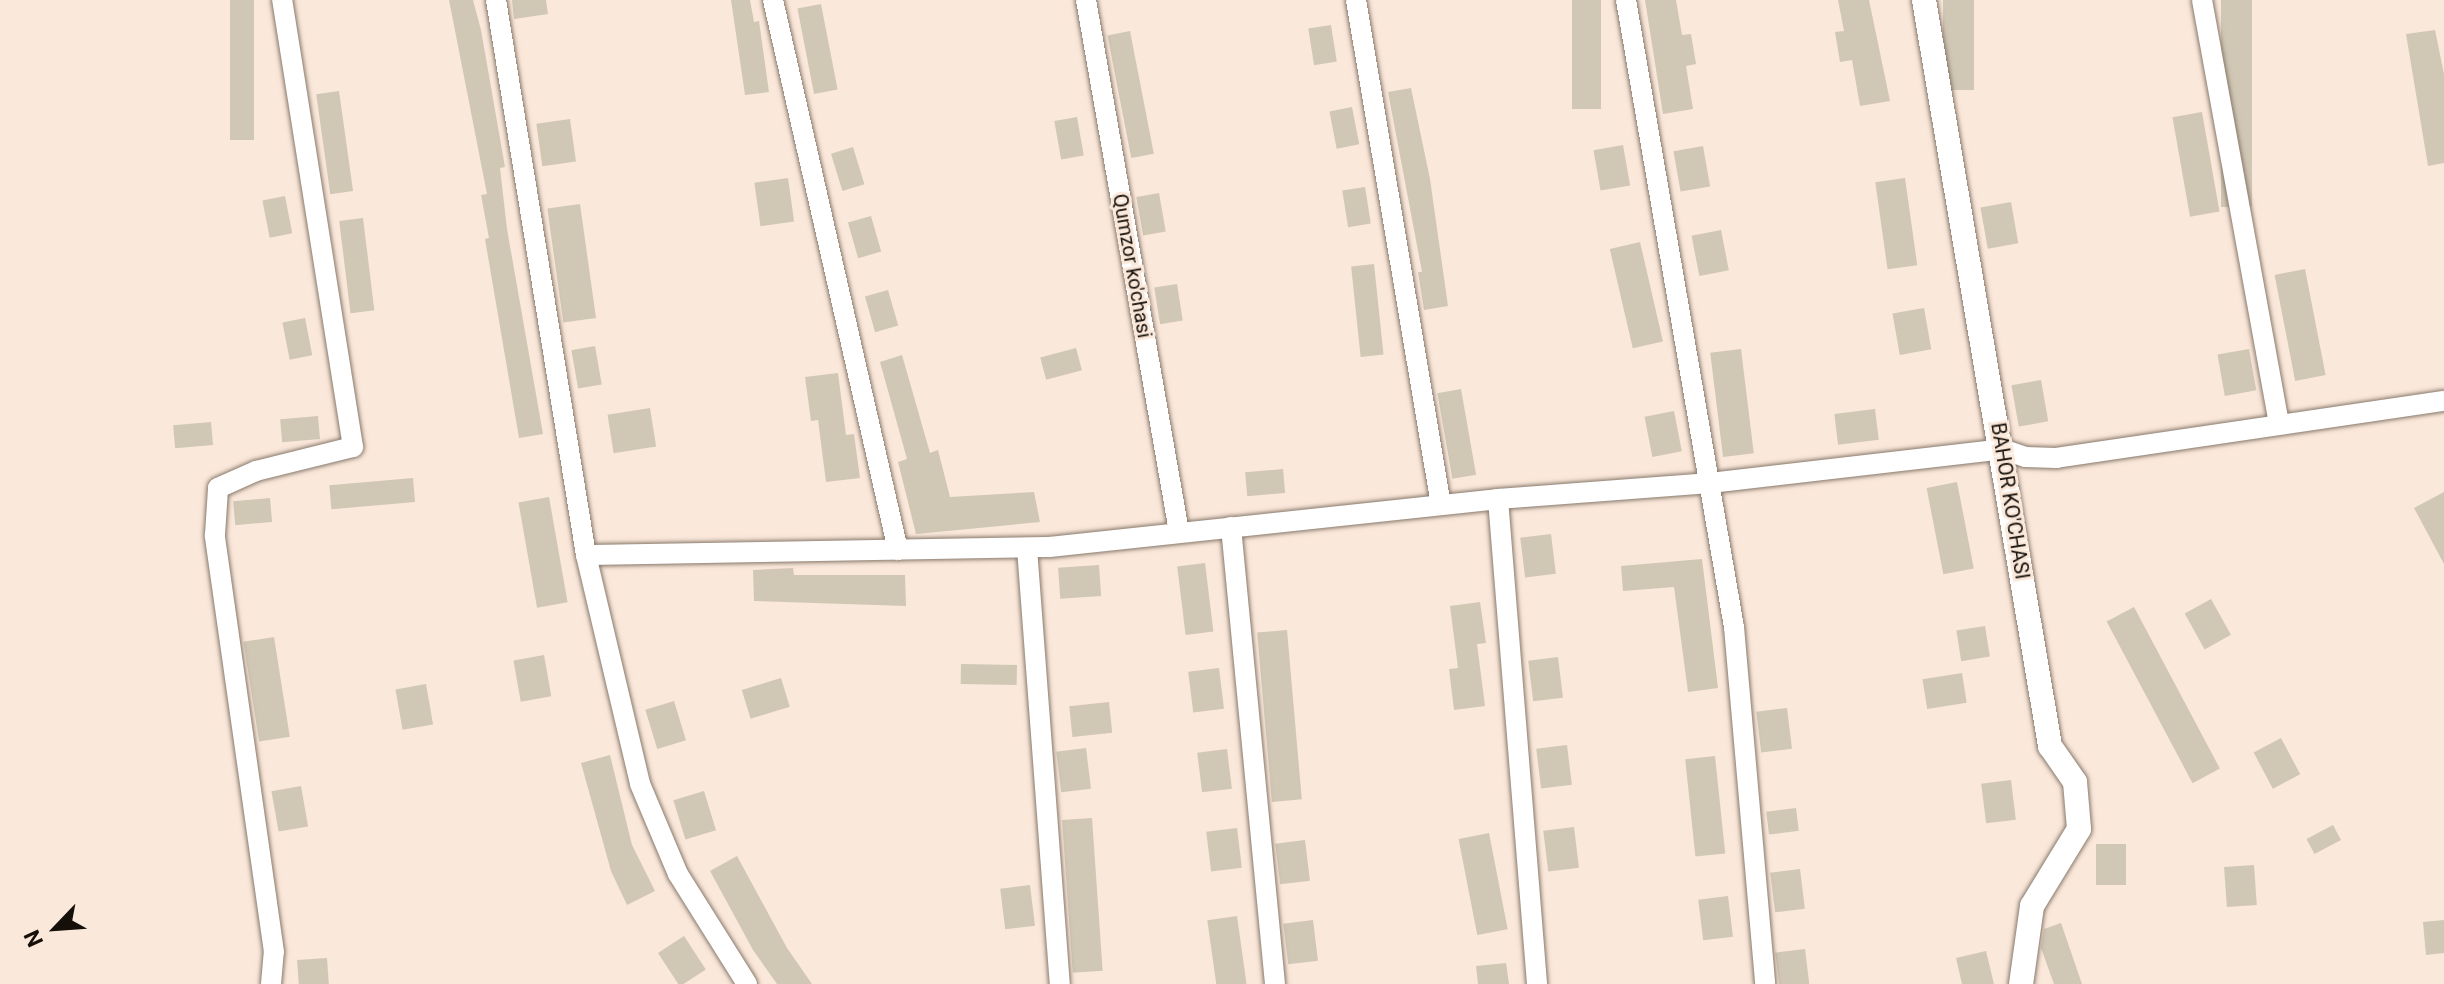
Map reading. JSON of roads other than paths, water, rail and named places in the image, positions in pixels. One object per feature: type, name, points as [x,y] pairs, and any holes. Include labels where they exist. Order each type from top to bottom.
[{"type":"street","points":[[271,984],[274,952],[215,535],[218,488],[256,471],[353,447],[282,0]]},
{"type":"street","points":[[496,0],[586,555],[640,784],[678,874],[747,984]]},
{"type":"street","points":[[773,0],[898,550]]},
{"type":"street","name":"Qumzor ko'chasi","points":[[1086,0],[1179,532]]},
{"type":"street","points":[[1356,0],[1441,505]]},
{"type":"street","points":[[1626,0],[1734,627],[1765,984]]},
{"type":"street","name":"BAHOR KO'CHASI","points":[[1924,0],[2050,746],[2075,782],[2079,829],[2032,906],[2021,984]]},
{"type":"street","points":[[2202,0],[2279,423]]},
{"type":"street","points":[[586,555],[1027,548],[1498,499],[1710,483],[2002,449],[2025,457],[2056,458],[2444,401]]},
{"type":"street","points":[[1498,499],[1537,984]]},
{"type":"street","points":[[1231,527],[1275,984]]},
{"type":"street","points":[[1027,548],[1060,984]]}]
